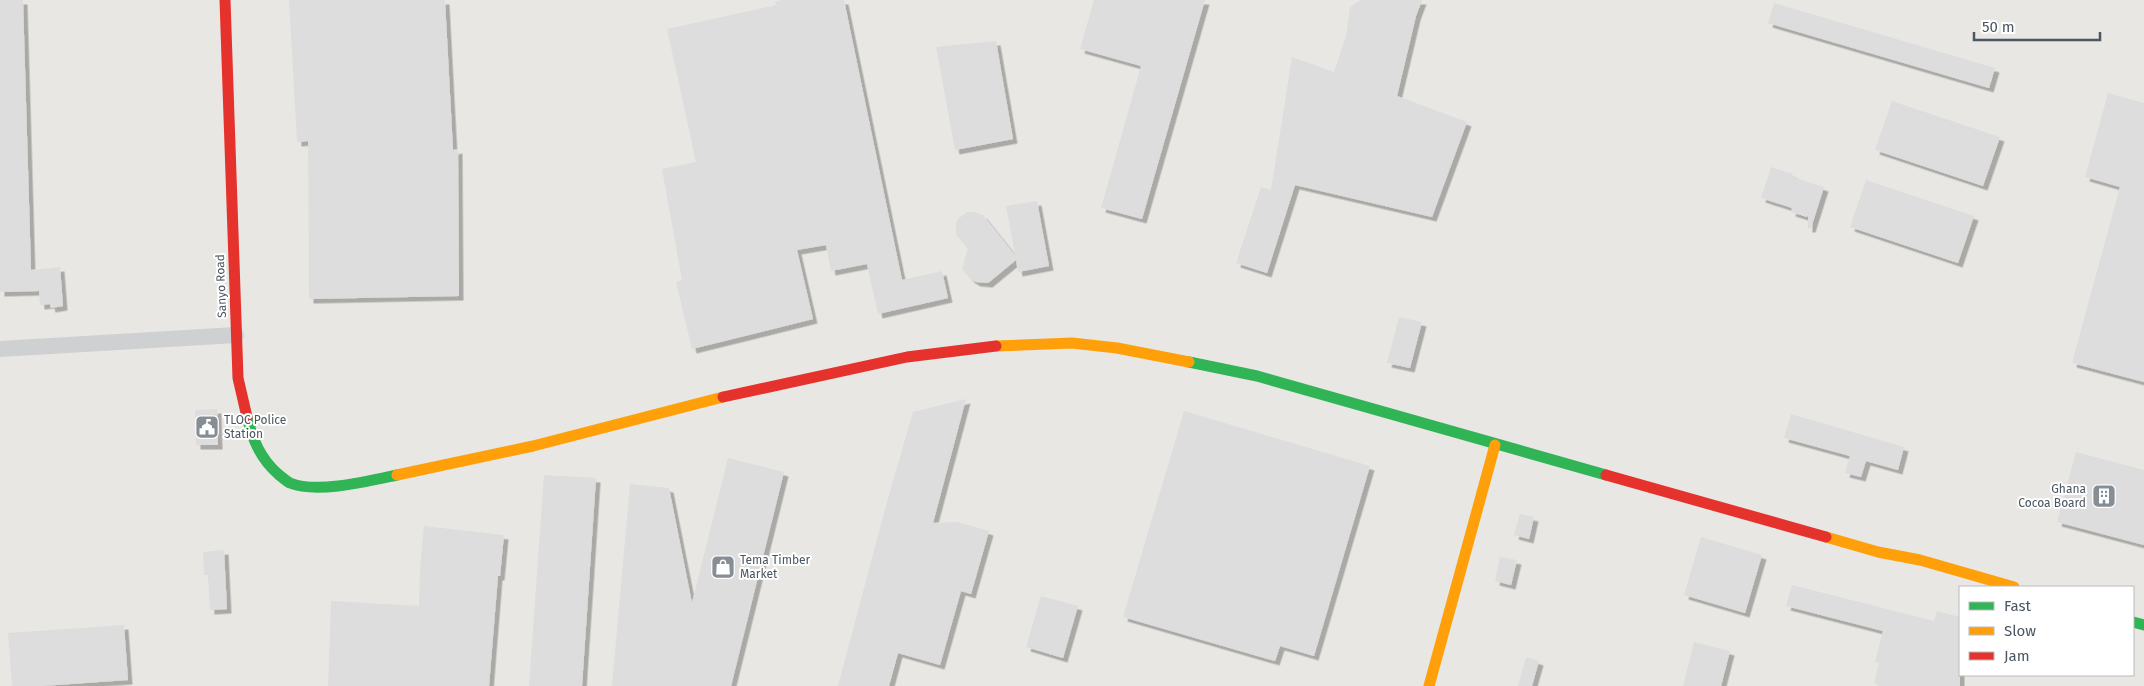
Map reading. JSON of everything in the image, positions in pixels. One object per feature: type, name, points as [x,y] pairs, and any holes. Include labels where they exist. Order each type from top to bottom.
[{"type":"street","name":"Sanyo Road","points":[[225,0],[238,378],[252,437],[266,463],[289,483],[311,488],[361,483],[533,446],[719,398],[907,357],[988,346],[1072,343],[1117,348],[1257,376],[1878,552],[1920,560],[2011,586]]},
{"type":"street","points":[[0,349],[236,335]]},
{"type":"street","points":[[1429,686],[1495,445]]},
{"type":"shaded area","points":[[0,0],[2144,0],[2144,686],[0,686]]},
{"type":"building","points":[[0,0],[23,0],[31,270],[60,267],[63,306],[51,308],[50,304],[40,305],[39,291],[0,292]]},
{"type":"building","points":[[289,0],[445,0],[453,150],[458,149],[459,296],[309,299],[308,141],[297,142]]},
{"type":"building","points":[[782,0],[844,0],[902,280],[942,271],[948,298],[878,314],[867,264],[831,271],[826,245],[797,250],[813,319],[692,349],[676,282],[682,280],[662,169],[696,162],[667,29],[776,5],[775,2]]},
{"type":"building","points":[[1094,0],[1205,0],[1142,219],[1101,208],[1141,66],[1080,49]]},
{"type":"building","points":[[1361,0],[1422,0],[1416,16],[1397,96],[1467,122],[1432,217],[1295,185],[1267,273],[1236,263],[1261,187],[1271,190],[1292,57],[1334,72],[1346,36],[1350,7]]},
{"type":"building","points":[[1774,3],[1995,68],[1989,88],[1768,23]]},
{"type":"building","points":[[996,41],[1013,139],[955,150],[936,47]]},
{"type":"building","points":[[2108,93],[2144,103],[2144,382],[2072,363],[2120,187],[2085,177]]},
{"type":"building","points":[[1892,101],[2000,137],[1983,186],[1875,150]]},
{"type":"building","points":[[1771,167],[1793,174],[1792,177],[1824,187],[1811,228],[1808,228],[1808,215],[1807,217],[1791,212],[1792,208],[1761,198]]},
{"type":"building","points":[[1866,180],[1974,216],[1958,263],[1850,227]]},
{"type":"building","points":[[1037,201],[1049,266],[1018,272],[1016,260],[988,283],[976,282],[971,279],[962,269],[968,248],[956,235],[958,219],[967,212],[983,215],[1015,255],[1006,206]]},
{"type":"building","points":[[1399,317],[1422,322],[1410,368],[1387,363]]},
{"type":"building","points":[[966,399],[933,523],[958,522],[989,531],[971,594],[961,591],[940,665],[898,653],[889,686],[838,686],[913,412]]},
{"type":"building","name":"TLOC Police Station","points":[[217,409],[218,445],[196,445],[195,410]]},
{"type":"building","points":[[1184,411],[1370,466],[1314,656],[1280,646],[1275,661],[1123,617]]},
{"type":"building","points":[[1791,414],[1904,447],[1898,470],[1866,461],[1861,477],[1845,473],[1850,456],[1784,438]]},
{"type":"building","name":"Ghana Cocoa Board","points":[[2076,452],[2144,470],[2144,545],[2057,522]]},
{"type":"building","points":[[728,458],[784,472],[731,686],[612,686],[630,484],[669,488],[692,603]]},
{"type":"building","points":[[544,475],[596,478],[582,686],[529,686]]},
{"type":"building","points":[[1520,514],[1534,517],[1529,539],[1514,535]]},
{"type":"building","points":[[424,526],[504,535],[500,576],[498,576],[489,686],[328,686],[331,601],[419,606]]},
{"type":"building","points":[[1701,537],[1762,555],[1745,613],[1684,595]]},
{"type":"building","points":[[224,550],[227,609],[210,610],[208,575],[204,575],[203,552]]},
{"type":"building","points":[[1500,557],[1517,560],[1511,585],[1495,581]]},
{"type":"building","points":[[1792,585],[1934,621],[1937,611],[1959,617],[1960,686],[1877,686],[1878,684],[1874,683],[1879,663],[1875,662],[1883,631],[1786,606]]},
{"type":"building","points":[[1041,596],[1078,606],[1063,658],[1026,647]]},
{"type":"building","points":[[124,625],[128,680],[42,686],[12,686],[8,633]]},
{"type":"building","points":[[1694,642],[1730,651],[1721,686],[1683,686]]},
{"type":"building","points":[[1526,657],[1539,661],[1532,686],[1518,686]]},
{"type":"traffic: fast","points":[[1189,362],[1257,376],[1606,475]]},
{"type":"traffic: fast","points":[[247,417],[255,441],[266,462],[290,483],[301,486],[328,487],[397,475]]},
{"type":"traffic: fast","points":[[2134,622],[2144,625]]},
{"type":"traffic: slow","points":[[996,346],[1072,343],[1117,348],[1189,362]]},
{"type":"traffic: slow","points":[[397,475],[533,446],[723,397]]},
{"type":"traffic: slow","points":[[1429,686],[1495,445]]},
{"type":"traffic: slow","points":[[1826,537],[1878,552],[1920,560],[2011,586]]},
{"type":"traffic: jam","points":[[225,0],[238,378],[247,417]]},
{"type":"traffic: jam","points":[[723,397],[907,357],[996,346]]},
{"type":"traffic: jam","points":[[1606,475],[1826,537]]},
{"type":"place","name":"TLOC Police Station","points":[[207,427]]},
{"type":"place","name":"Ghana Cocoa Board","points":[[2104,496]]},
{"type":"place","name":"Tema Timber Market","points":[[723,567]]}]
